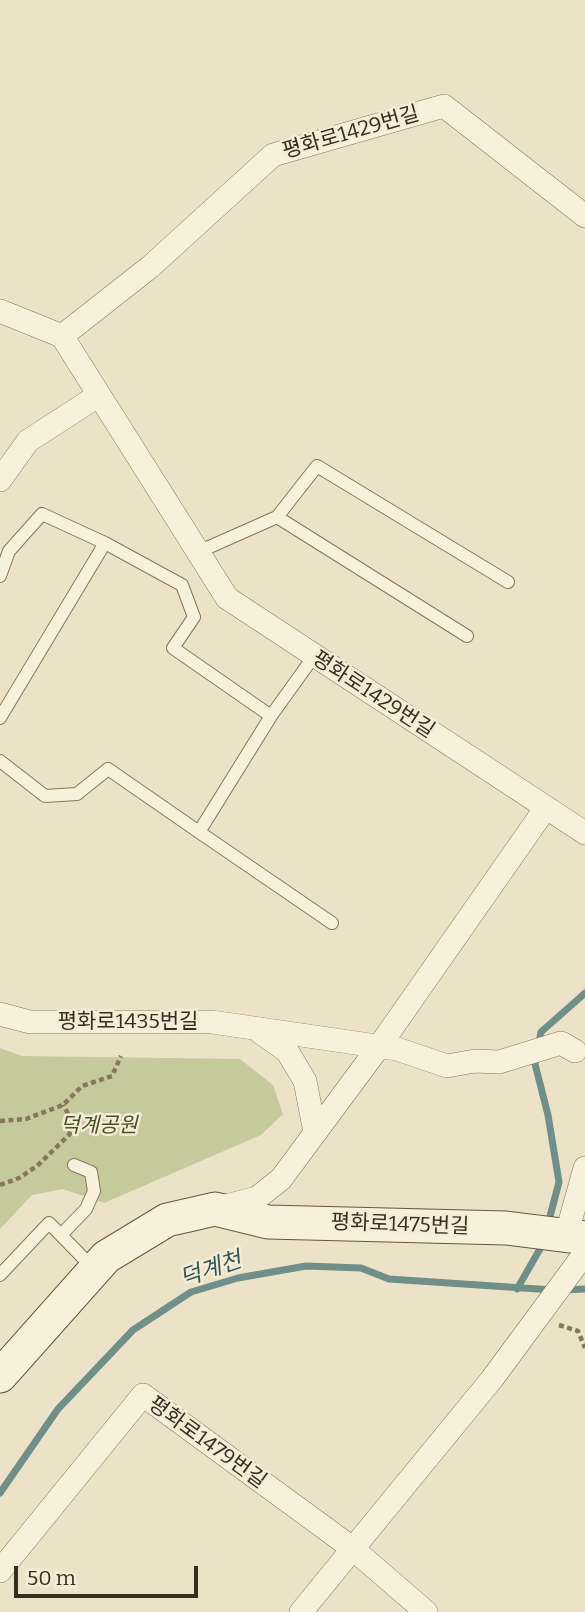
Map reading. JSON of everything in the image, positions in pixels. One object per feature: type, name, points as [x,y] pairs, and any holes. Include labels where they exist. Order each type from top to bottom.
[{"type":"street","name":"평화로1429번길","points":[[585,216],[444,106],[273,155],[150,267],[62,336],[227,598],[545,809],[585,832]]},
{"type":"street","points":[[0,311],[62,336]]},
{"type":"street","points":[[0,480],[28,441],[99,395]]},
{"type":"street","points":[[378,1048],[545,809]]},
{"type":"street","name":"평화로1435번길","points":[[0,1014],[30,1022],[212,1022],[397,1049],[447,1066],[475,1061],[499,1062],[575,1047]]},
{"type":"street","name":"평화로1435번길","points":[[257,1030],[287,1051],[306,1081],[315,1132]]},
{"type":"street","name":"평화로1475번길","points":[[0,1376],[106,1257],[167,1220],[257,1198],[281,1179],[378,1048]]},
{"type":"street","points":[[301,1612],[492,1379],[567,1277],[585,1168]]},
{"type":"street","name":"평화로1475번길","points":[[215,1209],[268,1222],[529,1231],[575,1240]]},
{"type":"street","name":"평화로1479번길","points":[[0,1571],[143,1395],[352,1548]]},
{"type":"street","points":[[352,1548],[426,1612]]},
{"type":"lane","points":[[198,552],[277,517],[317,466],[508,582]]},
{"type":"lane","points":[[0,576],[9,551],[42,514],[105,543],[183,585],[194,617],[173,648],[271,716]]},
{"type":"lane","points":[[277,517],[467,636]]},
{"type":"lane","points":[[0,718],[105,543]]},
{"type":"lane","points":[[199,832],[271,716],[314,656]]},
{"type":"lane","points":[[0,761],[45,796],[77,794],[108,769],[332,923]]},
{"type":"lane","points":[[61,1235],[86,1209],[94,1191],[91,1172],[74,1165]]},
{"type":"lane","points":[[0,1275],[49,1223],[95,1269]]},
{"type":"path","points":[[0,1121],[26,1119],[63,1105],[82,1086],[112,1076],[121,1056]]},
{"type":"path","points":[[0,1185],[37,1166],[69,1135],[74,1125],[63,1105]]},
{"type":"path","points":[[538,1316],[578,1331],[585,1348]]},
{"type":"green space","name":"덕계공원","points":[[0,1048],[22,1056],[240,1059],[273,1085],[283,1114],[261,1135],[104,1203],[63,1189],[32,1195],[0,1229]]},
{"type":"waterway","name":"덕계천","points":[[548,1224],[559,1182],[548,1115],[535,1064],[541,1032],[585,993]]},
{"type":"waterway","name":"덕계천","points":[[517,1289],[544,1242]]},
{"type":"waterway","name":"덕계천","points":[[0,1493],[58,1409],[133,1330],[191,1292],[238,1278],[306,1266],[361,1268],[389,1279],[553,1290]]},
{"type":"waterway","points":[[565,1290],[585,1289]]}]
